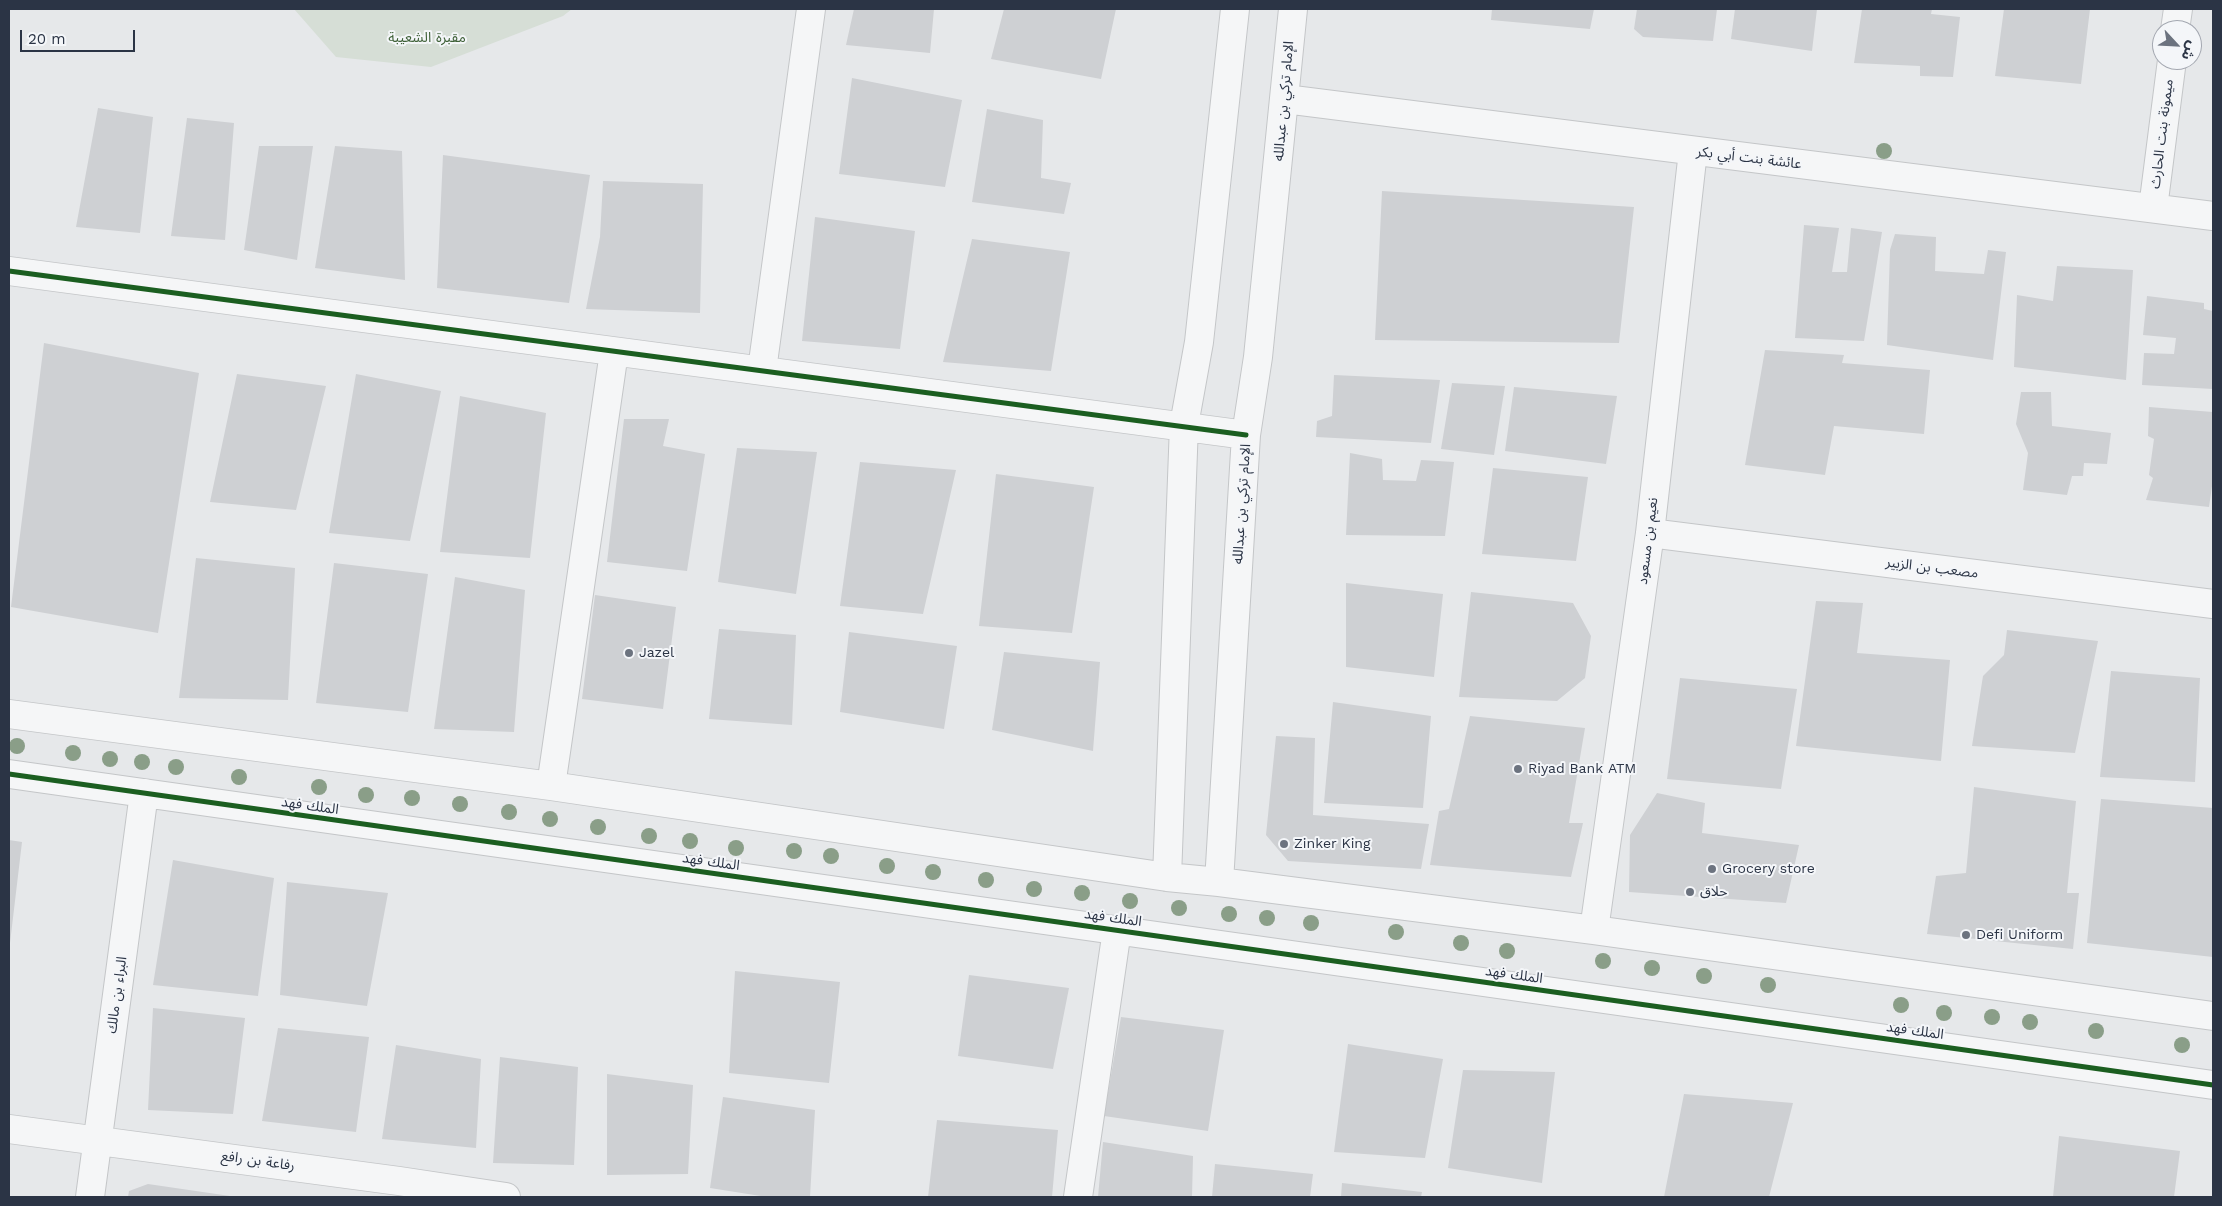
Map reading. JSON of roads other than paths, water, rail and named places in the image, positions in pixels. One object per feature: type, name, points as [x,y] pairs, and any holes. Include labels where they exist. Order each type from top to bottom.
[{"type":"street","points":[[762,370],[812,9]]},
{"type":"street","points":[[1167,877],[1184,425],[1199,342],[1235,9]]},
{"type":"street","name":"الإمام تركي بن عبدالله","points":[[1219,882],[1246,434],[1258,357],[1293,9]]},
{"type":"street","name":"ميمونة بنت الحارث","points":[[2153,208],[2171,70]]},
{"type":"street","name":"عائشة بنت أبي بكر","points":[[1285,99],[2213,216]]},
{"type":"street","name":"نعيم بن مسعود","points":[[1594,930],[1650,532],[1693,151]]},
{"type":"street","points":[[9,271],[1246,434]]},
{"type":"street","points":[[551,786],[614,352]]},
{"type":"street","name":"مصعب بن الزبير","points":[[1650,532],[2213,604]]},
{"type":"street","points":[[9,714],[551,786],[1167,877],[1594,930],[2213,1016]]},
{"type":"street","name":"الملك فهد","points":[[9,774],[2213,1085]]},
{"type":"street","name":"البراء بن مالك","points":[[90,1197],[144,794]]},
{"type":"street","points":[[1078,1197],[1117,930]]},
{"type":"street","name":"رفاعة بن رافع","points":[[9,1129],[98,1140],[398,1189],[506,1197]]},
{"type":"place","name":"Jazel","points":[[629,653]]},
{"type":"place","name":"Riyad Bank ATM","points":[[1518,769]]},
{"type":"place","name":"Zinker King","points":[[1284,844]]},
{"type":"place","name":"Grocery store","points":[[1712,869]]},
{"type":"place","name":"حلاق","points":[[1690,892]]},
{"type":"place","name":"Defi Uniform","points":[[1966,935]]},
{"type":"park label","name":"مقبرة الشعيبة","points":[[427,38]]}]
